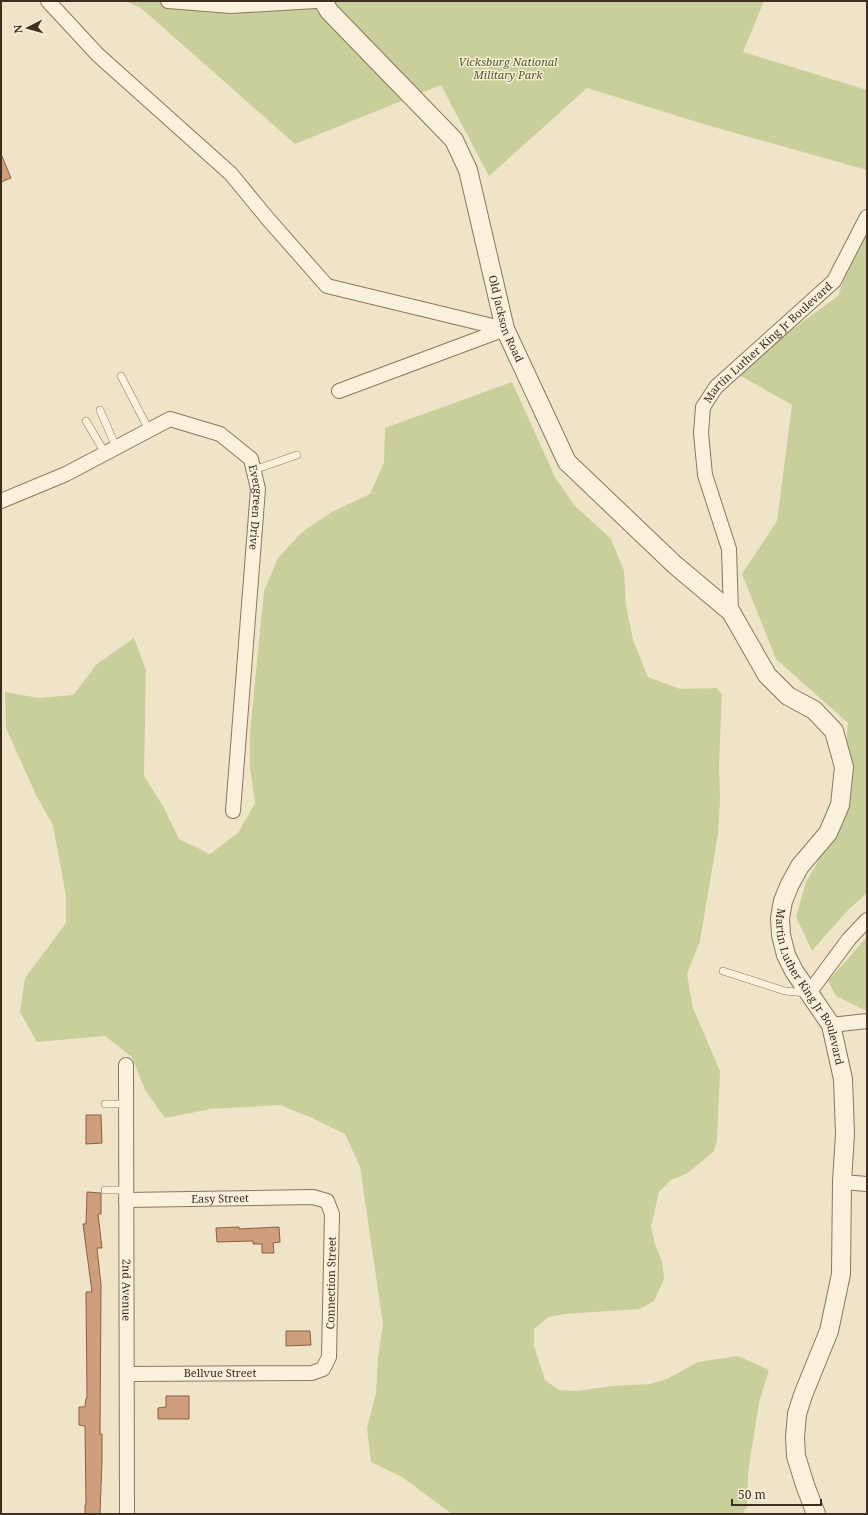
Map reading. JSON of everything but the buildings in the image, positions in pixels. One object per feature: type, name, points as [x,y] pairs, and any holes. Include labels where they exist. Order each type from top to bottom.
[{"type":"street","points":[[48,1],[98,56],[231,174],[327,286],[505,329]]},
{"type":"street","points":[[168,1],[231,6],[316,1]]},
{"type":"street","name":"Old Jackson Road","points":[[323,1],[329,12],[454,140],[468,170],[505,329],[567,462],[676,565],[731,612]]},
{"type":"street","name":"Martin Luther King Jr Boulevard","points":[[816,1514],[804,1485],[796,1456],[795,1437],[797,1414],[803,1395],[829,1331],[841,1274],[842,1182],[845,1134],[843,1079],[831,1025],[809,993],[786,955],[781,935],[783,901],[800,866],[828,834],[840,805],[844,767],[834,731],[814,710],[788,696],[767,675],[731,612],[729,549],[705,475],[701,433],[703,407],[716,387],[834,281],[867,217]]},
{"type":"street","points":[[339,391],[505,329]]},
{"type":"street","name":"Evergreen Drive","points":[[1,501],[66,474],[170,419],[220,434],[251,459],[258,489],[233,811]]},
{"type":"street","points":[[809,993],[849,939],[867,920]]},
{"type":"street","points":[[831,1025],[867,1021]]},
{"type":"street","name":"2nd Avenue","points":[[126,1065],[127,1514]]},
{"type":"street","points":[[842,1182],[867,1184]]},
{"type":"street","name":"Easy Street","points":[[126,1195],[313,1197]]},
{"type":"street","name":"Connection Street","points":[[312,1373],[323,1369],[329,1357],[332,1214],[327,1201],[313,1197]]},
{"type":"street","name":"Bellvue Street","points":[[127,1374],[312,1373]]},
{"type":"lane","points":[[121,376],[149,430]]},
{"type":"lane","points":[[100,410],[111,450]]},
{"type":"lane","points":[[86,421],[111,450]]},
{"type":"lane","points":[[254,470],[297,455]]},
{"type":"lane","points":[[723,972],[785,992],[809,993]]},
{"type":"lane","points":[[105,1104],[126,1104]]},
{"type":"lane","points":[[105,1190],[126,1195]]},
{"type":"green space","name":"Vicksburg National Military Park","points":[[125,1],[764,1],[743,52],[867,90],[867,170],[710,126],[587,88],[489,176],[441,85],[295,144],[141,8]]},
{"type":"green space","points":[[867,217],[867,893],[848,910],[812,951],[796,917],[806,882],[839,825],[848,723],[776,659],[742,574],[777,521],[792,405],[734,372],[838,296]]},
{"type":"green space","points":[[512,382],[555,477],[574,505],[611,539],[624,571],[626,605],[633,640],[648,677],[680,689],[716,688],[722,694],[718,834],[700,941],[687,974],[693,1008],[720,1071],[717,1140],[714,1151],[688,1173],[671,1180],[659,1192],[651,1227],[655,1244],[662,1261],[664,1279],[654,1301],[639,1309],[565,1314],[548,1317],[534,1329],[534,1346],[545,1380],[559,1390],[576,1391],[612,1386],[650,1384],[667,1379],[698,1362],[738,1356],[769,1370],[759,1403],[748,1473],[747,1507],[742,1514],[452,1514],[402,1477],[371,1462],[367,1428],[376,1393],[378,1358],[383,1324],[360,1167],[345,1134],[280,1105],[211,1109],[165,1118],[145,1090],[132,1057],[105,1036],[37,1042],[20,1012],[25,978],[66,923],[66,896],[53,825],[36,795],[6,728],[5,692],[39,698],[73,695],[97,664],[134,638],[146,670],[144,776],[163,806],[179,839],[210,854],[238,833],[255,803],[250,769],[250,733],[264,591],[278,558],[302,532],[332,512],[370,494],[384,462],[385,428]]},
{"type":"green space","points":[[867,937],[867,1011],[836,996],[828,981]]}]
